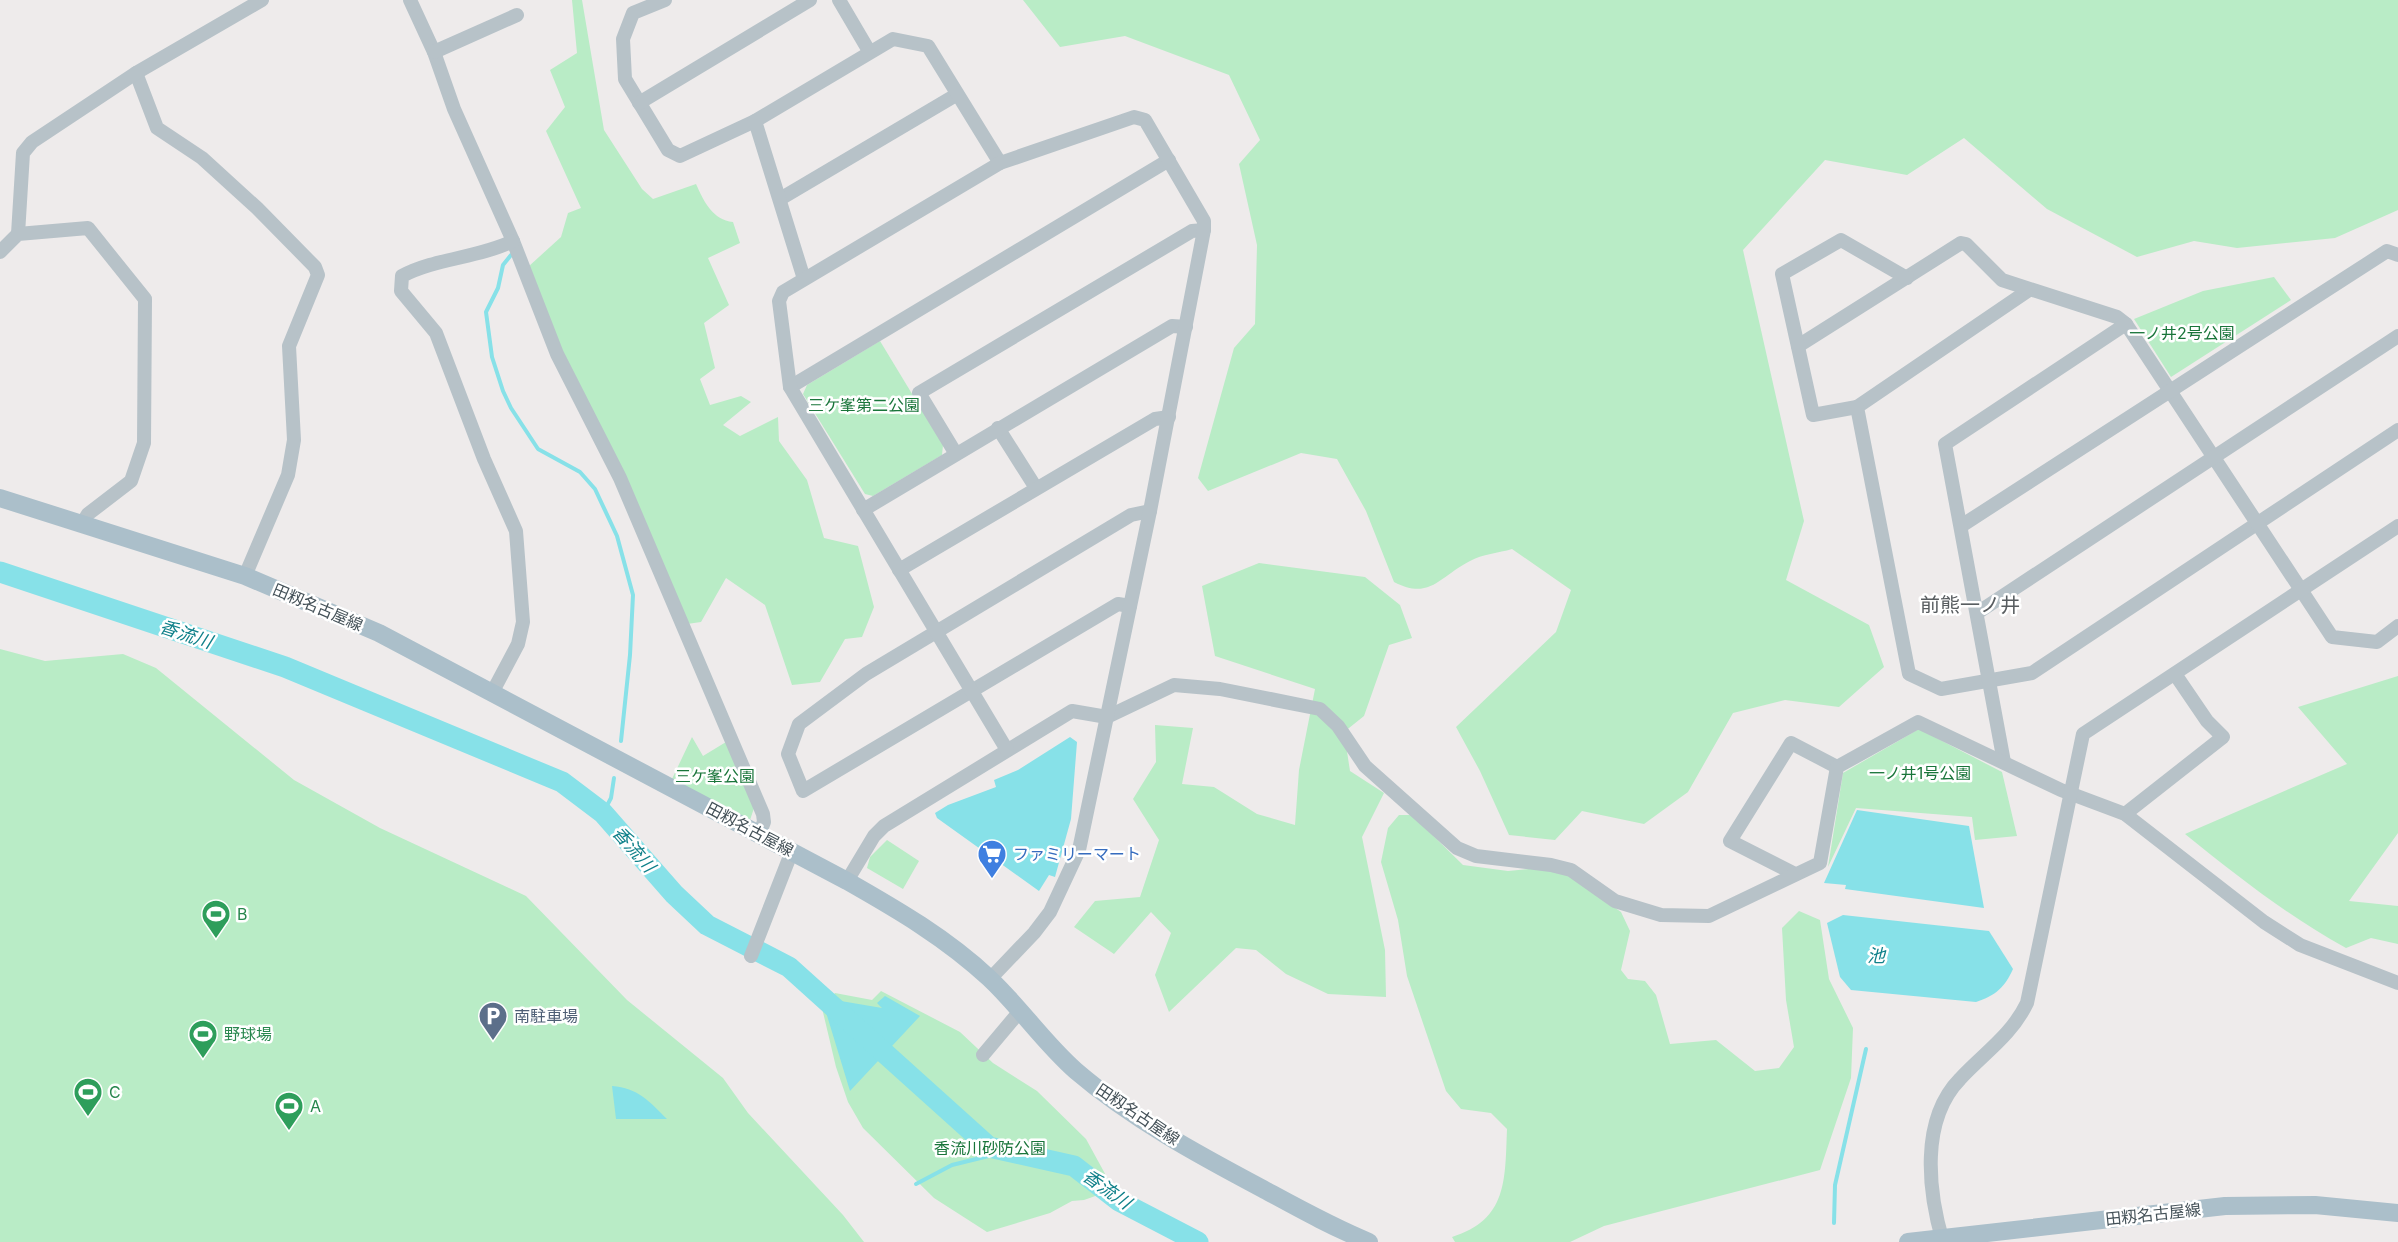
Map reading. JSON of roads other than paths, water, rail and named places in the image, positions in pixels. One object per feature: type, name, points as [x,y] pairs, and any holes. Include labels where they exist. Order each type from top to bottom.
[{"type":"main road","name":"田籾名古屋線","points":[[0,498],[245,576],[379,633],[792,851],[913,919],[946,942],[990,979],[1075,1070],[1161,1131],[1324,1222],[1369,1242]]},
{"type":"main road","name":"田籾名古屋線","points":[[1908,1242],[1942,1240],[2225,1206],[2315,1205],[2398,1213]]},
{"type":"street","points":[[18,234],[23,153],[32,142],[136,73],[262,0]]},
{"type":"street","points":[[410,0],[434,52],[454,110],[513,241],[558,354],[620,478],[763,814],[764,822],[759,834]]},
{"type":"street","points":[[665,0],[633,13],[623,39],[625,79],[668,150],[680,156],[754,121],[869,51],[893,39],[928,46],[956,95],[1000,163]]},
{"type":"street","points":[[639,102],[810,0]]},
{"type":"street","points":[[839,0],[869,51]]},
{"type":"street","points":[[434,52],[518,15]]},
{"type":"street","points":[[136,73],[157,128],[202,158],[257,208],[315,267],[318,275],[289,346],[294,440],[288,475],[245,576]]},
{"type":"street","points":[[780,199],[956,95]]},
{"type":"street","points":[[990,979],[1034,933],[1061,893],[1079,850],[1169,417],[1204,230],[1204,221],[1145,120],[1134,117],[1000,163],[783,292],[779,301],[790,387],[1007,750]]},
{"type":"street","points":[[754,121],[804,279]]},
{"type":"street","points":[[790,387],[1169,160]]},
{"type":"street","points":[[0,252],[18,234],[88,228],[145,298],[144,443],[131,481],[88,514],[81,525]]},
{"type":"street","points":[[956,454],[919,393],[1192,231],[1204,230]]},
{"type":"street","points":[[1907,278],[1841,240],[1782,274],[1813,416],[1857,407],[2029,290]]},
{"type":"street","points":[[492,693],[518,644],[523,622],[516,531],[484,459],[436,333],[401,291],[402,276],[414,269],[474,255],[513,241]]},
{"type":"street","points":[[1798,346],[1961,243],[1966,244],[2002,280],[2117,317],[2126,324],[2332,637],[2377,642],[2398,626]]},
{"type":"street","points":[[1961,526],[2387,251],[2398,255]]},
{"type":"street","points":[[2004,762],[1945,444],[2126,324]]},
{"type":"street","points":[[863,510],[1172,326],[1186,327]]},
{"type":"street","points":[[1977,613],[2398,336]]},
{"type":"street","points":[[1857,407],[1909,674],[1941,689],[2032,673],[2398,430]]},
{"type":"street","points":[[898,570],[1155,418],[1169,417]]},
{"type":"street","points":[[999,428],[1036,488]]},
{"type":"street","points":[[1130,606],[1118,604],[803,791],[788,754],[800,724],[866,674],[935,632],[1131,515],[1150,511]]},
{"type":"street","points":[[1942,1240],[1930,1167],[1934,1123],[1944,1101],[1958,1080],[2011,1030],[2027,1003],[2069,792],[2083,734],[2398,526]]},
{"type":"street","points":[[2126,814],[2223,736],[2207,721],[2175,674]]},
{"type":"street","points":[[847,881],[874,836],[889,821],[1072,711],[1107,717],[1174,685],[1220,688],[1320,709],[1338,726],[1365,766],[1456,848],[1476,856],[1551,865],[1571,870],[1615,901],[1661,915],[1709,916],[1820,863],[1837,767]]},
{"type":"street","points":[[1837,767],[1918,722],[2069,792],[2126,814],[2264,922],[2300,945],[2398,983]]},
{"type":"street","points":[[1795,874],[1730,841],[1791,743],[1837,767]]},
{"type":"street","points":[[751,956],[792,851]]},
{"type":"street","points":[[984,1055],[1020,1011]]},
{"type":"water","points":[[1070,737],[1077,742],[1071,819],[1055,877],[1049,875],[1039,891],[937,818],[935,813],[948,805],[996,787],[994,780],[1018,770]]},
{"type":"water","points":[[1857,810],[1969,826],[1984,908],[1845,889],[1846,885],[1824,883]]},
{"type":"water","name":"池","points":[[1843,915],[1989,931],[2013,969],[1999,990],[1976,1002],[1851,990],[1840,977],[1827,923]]},
{"type":"water","points":[[885,996],[920,1016],[850,1091],[825,1009],[835,1000],[882,1008],[877,1003]]},
{"type":"water","points":[[612,1086],[629,1089],[636,1093],[649,1101],[667,1119],[616,1119]]},
{"type":"waterway","points":[[511,255],[503,265],[498,288],[486,312],[492,357],[503,391],[511,408],[538,449],[580,472],[595,489],[617,536],[633,595],[630,655],[621,741]]},
{"type":"waterway","name":"香流川","points":[[0,572],[285,667],[562,782],[603,813],[674,894],[707,925],[789,967],[989,1147],[1074,1166],[1119,1201],[1198,1242]]},
{"type":"waterway","points":[[603,813],[611,798],[614,778]]},
{"type":"waterway","points":[[1834,1223],[1835,1185],[1866,1049]]},
{"type":"waterway","points":[[916,1184],[952,1165],[1009,1151]]},
{"type":"place","name":"ファミリーマート","points":[[992,880]]},
{"type":"place","name":"B","points":[[216,940]]},
{"type":"place","name":"南駐車場","points":[[493,1042]]},
{"type":"place","name":"野球場","points":[[203,1060]]},
{"type":"place","name":"C","points":[[88,1118]]},
{"type":"place","name":"A","points":[[289,1132]]},
{"type":"district","name":"前熊一ノ井","points":[[1970,605]]},
{"type":"park label","name":"一ノ井2号公園","points":[[2182,333]]},
{"type":"park label","name":"三ケ峯第二公園","points":[[864,405]]},
{"type":"park label","name":"一ノ井1号公園","points":[[1920,773]]},
{"type":"park label","name":"三ケ峯公園","points":[[715,776]]},
{"type":"park label","name":"香流川砂防公園","points":[[990,1148]]}]
